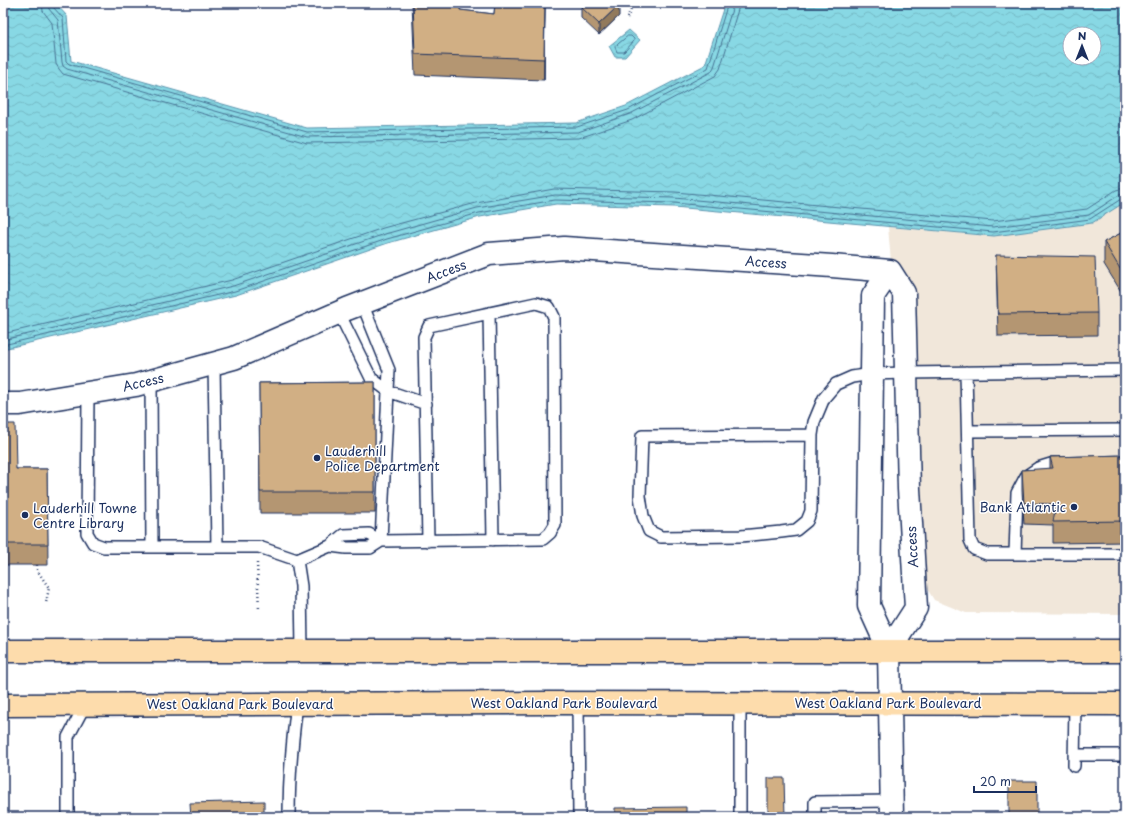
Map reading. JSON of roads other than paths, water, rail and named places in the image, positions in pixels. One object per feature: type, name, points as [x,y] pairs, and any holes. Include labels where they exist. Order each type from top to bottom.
[{"type":"main road","points":[[3,651],[1125,651]]},
{"type":"main road","name":"West Oakland Park Boulevard","points":[[3,705],[578,703],[1125,704]]},
{"type":"street","name":"Access","points":[[11,404],[136,385],[234,358],[362,303],[489,254],[564,248],[890,271],[904,293],[909,488],[916,608],[888,650]]},
{"type":"street","points":[[890,271],[873,296],[869,606],[888,650],[891,809]]},
{"type":"lane","points":[[362,303],[389,370],[381,542]]},
{"type":"lane","points":[[88,393],[87,533],[93,543],[104,547],[259,547],[297,560],[330,546],[343,535],[369,534],[381,542],[543,539],[550,533],[555,525],[554,317],[549,307],[536,303],[429,326],[424,337],[428,541]]},
{"type":"lane","points":[[338,313],[371,378],[388,391],[426,404]]},
{"type":"lane","points":[[490,313],[494,540]]},
{"type":"lane","points":[[214,364],[217,547]]},
{"type":"lane","points":[[812,435],[642,436],[640,496],[643,516],[649,530],[661,537],[741,536],[796,530],[807,521],[812,511],[812,435],[814,422],[824,398],[836,384],[852,376],[906,373],[1125,370]]},
{"type":"lane","points":[[966,372],[970,540],[974,549],[987,554],[1125,554]]},
{"type":"lane","points":[[152,381],[152,547]]},
{"type":"lane","points":[[968,431],[1125,430]]},
{"type":"lane","points":[[1015,554],[1017,493],[1026,476],[1038,468],[1054,463],[1077,463]]},
{"type":"lane","points":[[297,560],[301,586],[302,651]]},
{"type":"lane","points":[[578,703],[579,817]]},
{"type":"lane","points":[[740,703],[740,817]]},
{"type":"lane","points":[[1075,703],[1074,760],[1125,755]]},
{"type":"lane","points":[[289,817],[289,788],[297,704]]},
{"type":"lane","points":[[68,817],[68,737],[85,705]]},
{"type":"lane","points":[[815,817],[815,802],[891,809]]},
{"type":"water","points":[[3,3],[55,3],[67,16],[71,61],[307,128],[576,123],[626,106],[705,65],[725,3],[1125,3],[1125,202],[1092,223],[994,236],[674,207],[556,204],[480,217],[388,243],[236,295],[3,349]]},
{"type":"water","points":[[629,30],[640,40],[625,57],[615,57],[609,46]]},
{"type":"place","name":"Lauderhill Police Department","points":[[317,458]]},
{"type":"place","name":"Bank Atlantic","points":[[1074,507]]},
{"type":"place","name":"Lauderhill Towne Centre Library","points":[[25,515]]}]
